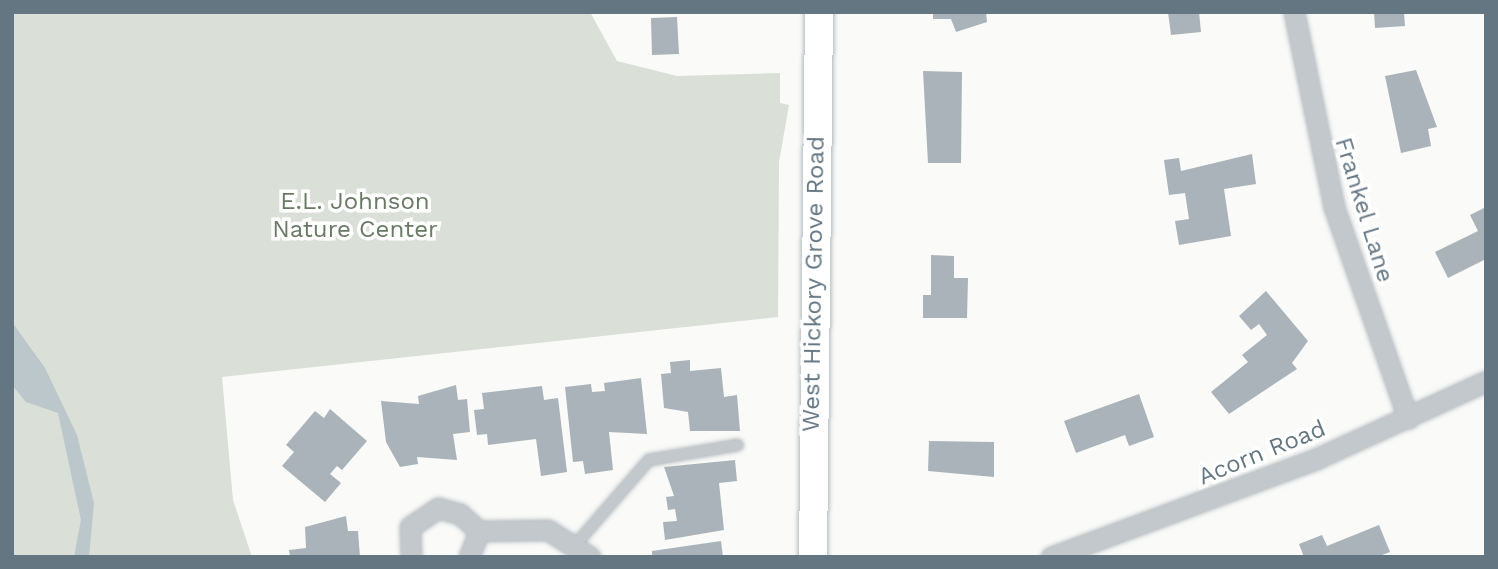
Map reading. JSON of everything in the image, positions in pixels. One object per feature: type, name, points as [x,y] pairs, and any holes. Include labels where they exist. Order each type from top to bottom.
[{"type":"street","name":"West Hickory Grove Road","points":[[813,557],[819,12]]},
{"type":"street","name":"Frankel Lane","points":[[1294,12],[1334,207],[1408,418]]},
{"type":"street","name":"Acorn Road","points":[[1051,557],[1408,418],[1486,381]]},
{"type":"street","points":[[411,557],[410,527],[426,511],[449,509],[479,531],[521,526],[584,550]]},
{"type":"street","points":[[469,557],[479,531]]},
{"type":"lane","points":[[584,550],[649,460],[666,453],[738,446]]},
{"type":"green space","name":"E.L. Johnson Nature Center","points":[[12,12],[590,12],[617,61],[677,76],[780,73],[780,103],[789,105],[779,162],[778,317],[222,377],[233,500],[252,557],[12,557]]},
{"type":"shaded area","points":[[12,322],[45,368],[77,435],[94,503],[89,557],[74,557],[81,520],[58,413],[26,402],[12,385]]},
{"type":"building","points":[[933,12],[986,12],[987,22],[956,32],[951,19],[933,19]]},
{"type":"building","points":[[1168,12],[1199,12],[1201,32],[1171,35]]},
{"type":"building","points":[[1374,12],[1404,12],[1405,26],[1375,28]]},
{"type":"building","points":[[677,17],[679,54],[652,55],[651,18]]},
{"type":"building","points":[[1416,70],[1437,127],[1428,129],[1431,146],[1401,153],[1385,76]]},
{"type":"building","points":[[923,71],[962,72],[961,163],[928,163]]},
{"type":"building","points":[[1252,154],[1256,184],[1224,189],[1231,236],[1179,245],[1175,221],[1189,219],[1185,193],[1169,195],[1164,160],[1179,158],[1181,171]]},
{"type":"building","points":[[1486,207],[1486,259],[1448,278],[1435,252],[1478,231],[1470,215]]},
{"type":"building","points":[[931,255],[954,256],[954,278],[968,278],[967,318],[923,318],[923,295],[931,295]]},
{"type":"building","points":[[1266,291],[1308,341],[1292,363],[1297,369],[1229,414],[1211,392],[1248,362],[1242,355],[1267,335],[1259,324],[1251,330],[1239,316]]},
{"type":"building","points":[[690,360],[690,371],[721,368],[724,397],[737,395],[740,431],[690,431],[688,412],[664,408],[661,374],[671,373],[670,362]]},
{"type":"building","points":[[641,378],[647,434],[609,432],[613,470],[585,474],[583,461],[573,462],[565,387],[591,384],[592,392],[605,391],[604,383]]},
{"type":"building","points":[[456,385],[458,400],[467,399],[470,432],[453,434],[457,460],[417,457],[418,464],[400,467],[386,442],[381,401],[419,404],[418,396]]},
{"type":"building","points":[[542,386],[544,400],[558,398],[567,472],[541,476],[536,439],[488,445],[487,434],[477,435],[474,410],[484,409],[482,393]]},
{"type":"building","points":[[1139,394],[1154,437],[1129,446],[1125,435],[1076,453],[1064,421]]},
{"type":"building","points":[[330,409],[367,441],[342,470],[337,466],[330,474],[341,483],[325,502],[282,466],[294,452],[286,445],[315,411],[324,418]]},
{"type":"building","points":[[929,441],[994,442],[994,477],[928,471]]},
{"type":"building","points":[[735,460],[737,481],[719,483],[724,530],[665,540],[663,522],[677,521],[675,509],[668,510],[666,497],[674,496],[664,467]]},
{"type":"building","points":[[346,516],[348,531],[358,531],[360,557],[290,557],[289,550],[306,548],[305,527]]},
{"type":"building","points":[[1379,525],[1390,552],[1377,557],[1304,557],[1299,544],[1322,535],[1327,546]]},
{"type":"building","points":[[721,541],[723,557],[652,557],[652,551]]}]
